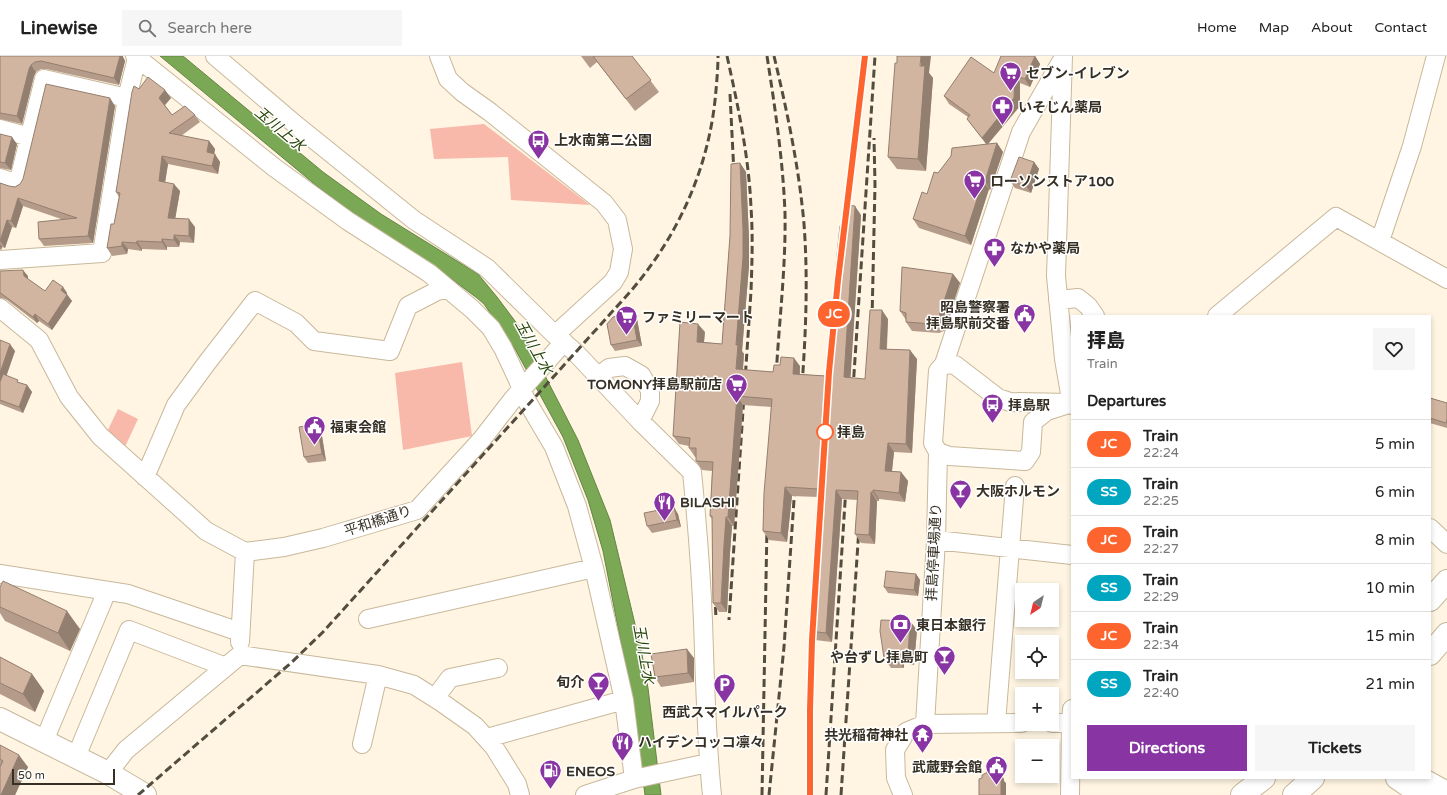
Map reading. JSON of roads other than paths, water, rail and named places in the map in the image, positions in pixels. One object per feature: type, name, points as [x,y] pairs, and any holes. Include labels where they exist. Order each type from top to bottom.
[{"type":"main road","points":[[1431,653],[1447,634]]},
{"type":"main road","points":[[0,719],[108,773],[144,795]]},
{"type":"main road","points":[[1242,795],[1263,779]]},
{"type":"main road","points":[[1294,795],[1312,779]]},
{"type":"main road","points":[[1412,787],[1447,793]]},
{"type":"street","points":[[215,56],[296,125],[414,220],[487,268],[692,472],[698,527],[703,612],[708,764],[712,795]]},
{"type":"street","name":"平和橋通り","points":[[245,552],[284,547],[323,538],[417,510],[482,439],[513,399],[551,357],[559,339],[613,282],[619,272],[623,249],[617,220],[604,203],[490,112],[462,92],[448,79],[439,56]]},
{"type":"street","points":[[1380,241],[1412,146],[1436,56]]},
{"type":"street","points":[[0,260],[102,253],[136,57],[275,168],[348,221],[429,273],[472,309],[491,328],[503,348],[518,380],[525,386],[525,398],[554,447],[577,506],[594,568],[624,700],[639,778]]},
{"type":"street","points":[[1064,57],[1056,276],[1064,359],[1071,398]]},
{"type":"street","points":[[1064,57],[1021,132],[944,364],[955,364],[998,398],[1010,402],[1071,404]]},
{"type":"street","points":[[0,178],[18,184],[44,78],[128,98]]},
{"type":"street","points":[[0,129],[30,137]]},
{"type":"street","points":[[1218,315],[1336,217],[1447,278]]},
{"type":"street","points":[[145,477],[176,405],[255,301],[296,324],[314,341],[390,351],[408,306],[437,291],[448,289]]},
{"type":"street","points":[[1058,300],[1078,298],[1088,306],[1094,315]]},
{"type":"street","points":[[1,312],[39,340],[68,397],[100,436],[206,531],[245,552],[240,655]]},
{"type":"street","name":"拝島停車場通り","points":[[925,724],[936,540],[938,452],[933,443],[938,372],[944,364]]},
{"type":"street","points":[[598,377],[609,368],[625,366],[641,375],[650,390],[650,401],[640,421]]},
{"type":"street","points":[[1010,402],[1026,420],[1032,433]]},
{"type":"street","points":[[938,452],[949,456],[1025,461],[1031,452],[1032,422],[1047,411],[1071,404]]},
{"type":"street","points":[[996,723],[1014,486]]},
{"type":"street","points":[[1431,529],[1447,544]]},
{"type":"street","points":[[936,540],[1071,555]]},
{"type":"street","points":[[368,619],[594,568]]},
{"type":"street","points":[[0,574],[128,594],[240,632]]},
{"type":"street","points":[[44,741],[107,591]]},
{"type":"street","points":[[76,757],[129,630],[226,667]]},
{"type":"street","points":[[108,773],[126,750],[240,655],[378,675],[414,685],[475,726],[487,738],[517,784],[520,795]]},
{"type":"street","points":[[435,698],[450,678],[498,668]]},
{"type":"street","points":[[362,744],[378,675]]},
{"type":"street","points":[[487,738],[624,700]]},
{"type":"street","points":[[1059,721],[1071,718]]},
{"type":"street","points":[[903,795],[896,778],[896,750],[906,732],[925,724],[1015,723]]},
{"type":"street","points":[[1070,795],[1071,756]]},
{"type":"street","points":[[587,795],[639,778],[708,764]]},
{"type":"railway","points":[[138,795],[292,662],[323,632],[630,292],[648,270],[677,223],[699,172],[707,146],[713,118],[718,56]]},
{"type":"railway","points":[[727,56],[739,113],[748,170],[752,218],[751,291],[729,620]]},
{"type":"railway","points":[[767,56],[781,154],[785,213],[783,274],[776,377]]},
{"type":"railway","points":[[774,56],[792,139],[804,224],[806,304],[802,385]]},
{"type":"railway","points":[[846,217],[865,56]]},
{"type":"railway","points":[[853,389],[875,56]]},
{"type":"railway","points":[[730,94],[734,174]]},
{"type":"railway","points":[[872,320],[875,185],[874,138]]},
{"type":"railway","points":[[769,795],[784,647],[795,485]]},
{"type":"railway","points":[[826,795],[846,487]]},
{"type":"railway","points":[[762,795],[767,526]]},
{"type":"railway","points":[[841,795],[859,528]]},
{"type":"railway","points":[[715,595],[716,619]]},
{"type":"railway","points":[[810,795],[810,710],[813,625]]},
{"type":"train","name":"JC","points":[[810,795],[812,640],[829,372],[833,319],[863,84],[865,56]]},
{"type":"place","name":"セブン-イレブン","points":[[1010,92]]},
{"type":"place","name":"いそじん薬局","points":[[1002,126]]},
{"type":"place","name":"上水南第二公園","points":[[538,160]]},
{"type":"place","name":"ローソンストア100","points":[[975,200]]},
{"type":"place","name":"なかや薬局","points":[[995,268]]},
{"type":"place","name":"昭島警察署 拝島駅前交番","points":[[1025,334]]},
{"type":"place","name":"ファミリーマート","points":[[627,336]]},
{"type":"place","name":"TOMONY拝島駅前店","points":[[737,404]]},
{"type":"place","name":"拝島駅","points":[[992,424]]},
{"type":"place","name":"拝島","points":[[825,432]]},
{"type":"place","name":"福東会館","points":[[315,446]]},
{"type":"place","name":"大阪ホルモン","points":[[960,510]]},
{"type":"place","name":"BILASHI","points":[[664,522]]},
{"type":"place","name":"東日本銀行","points":[[901,644]]},
{"type":"place","name":"や台ずし拝島町","points":[[944,676]]},
{"type":"place","name":"旬介","points":[[599,702]]},
{"type":"place","name":"西武スマイルパーク","points":[[725,704]]},
{"type":"place","name":"共光稲荷神社","points":[[923,754]]},
{"type":"place","name":"ハイデンコッコ凛々","points":[[622,762]]},
{"type":"place","name":"武蔵野会館","points":[[997,786]]},
{"type":"place","name":"ENEOS","points":[[551,790]]},
{"type":"water label","name":"玉川上水","points":[[280,129]]},
{"type":"water label","name":"玉川上水","points":[[534,347]]},
{"type":"water label","name":"玉川上水","points":[[644,654]]}]
